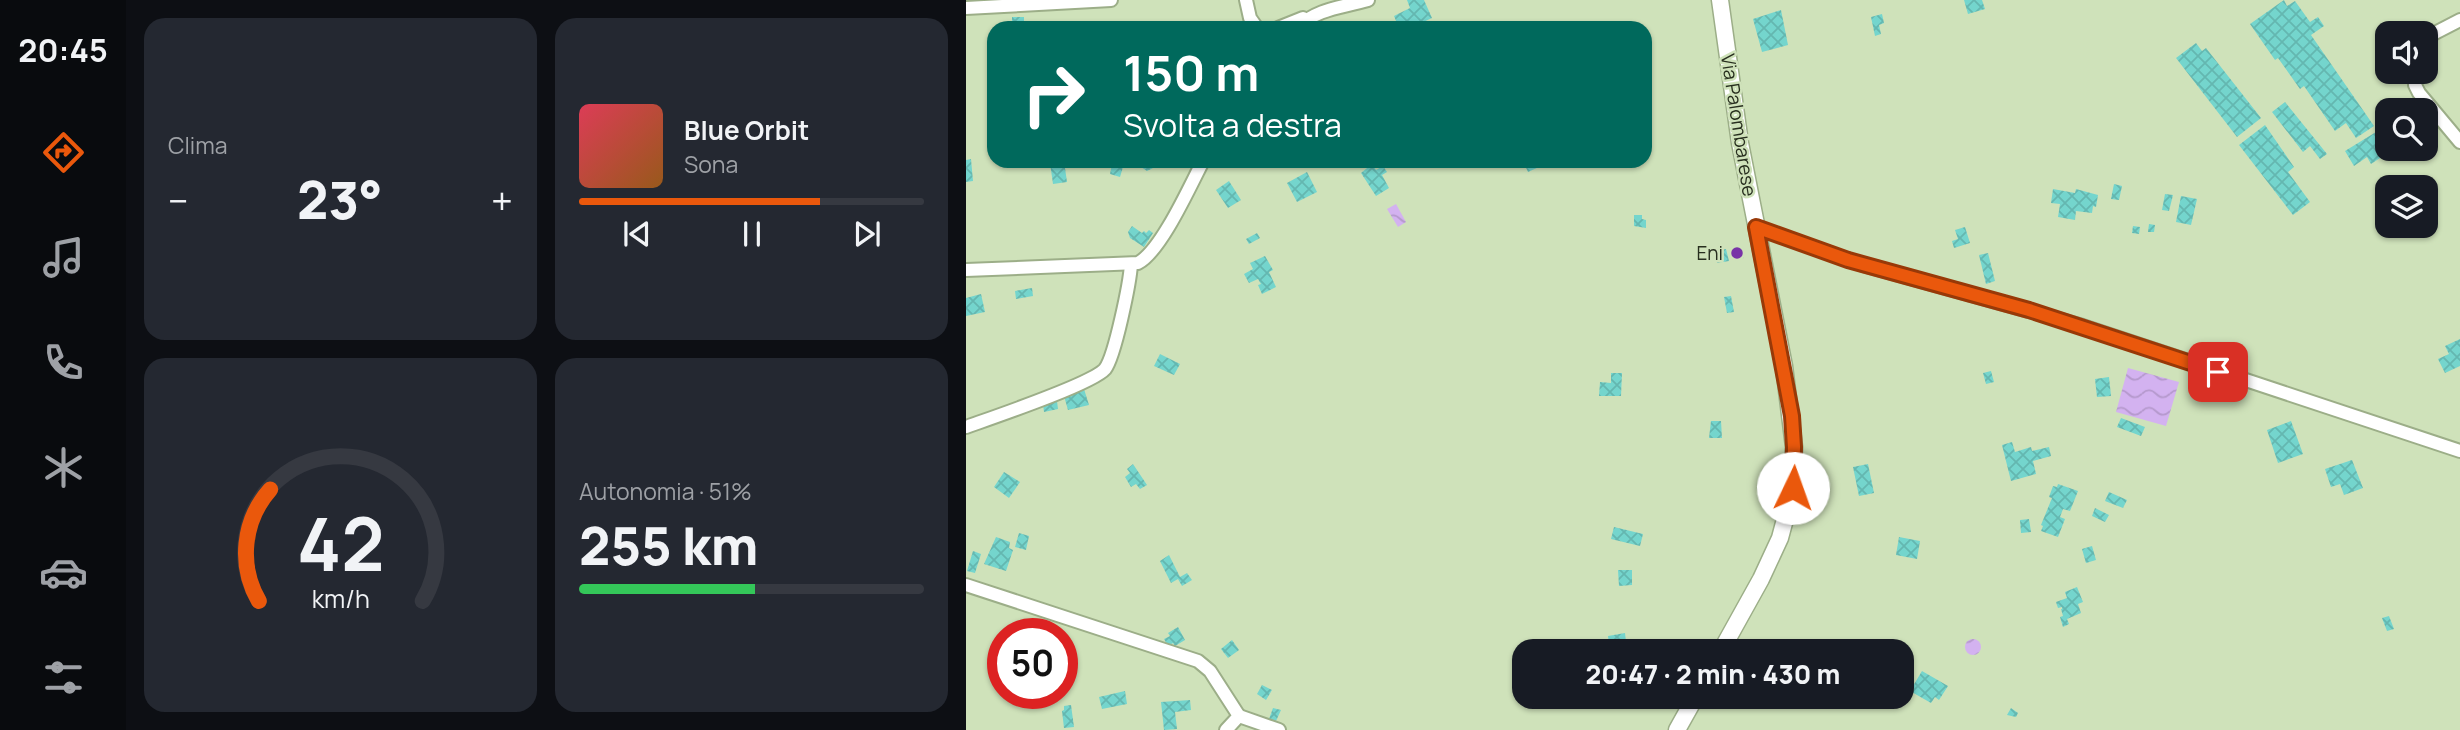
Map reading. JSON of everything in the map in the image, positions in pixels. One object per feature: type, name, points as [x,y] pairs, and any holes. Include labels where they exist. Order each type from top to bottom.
[{"type":"main road","name":"Via Palombarese","points":[[1720,0],[1740,143],[1790,403],[1794,447],[1793,482],[1787,516],[1776,548],[1727,639]]},
{"type":"main road","points":[[1677,730],[1689,709]]},
{"type":"street","points":[[966,8],[1111,0]]},
{"type":"street","points":[[1246,0],[1252,21]]},
{"type":"street","points":[[1297,21],[1333,8],[1368,0]]},
{"type":"street","points":[[1304,21],[1310,16]]},
{"type":"street","points":[[2438,31],[2460,20]]},
{"type":"street","points":[[2415,84],[2419,93],[2460,142]]},
{"type":"street","points":[[966,270],[1131,264],[1142,261],[1174,216],[1199,168]]},
{"type":"street","points":[[1756,227],[1863,265],[2083,326],[2460,451]]},
{"type":"street","points":[[966,428],[1082,382],[1104,369],[1110,358],[1131,264]]},
{"type":"street","points":[[966,585],[1195,659],[1210,671],[1239,716],[1279,730]]},
{"type":"street","points":[[1226,730],[1239,716]]},
{"type":"water","points":[[1396,204],[1406,222],[1398,227],[1387,209]]},
{"type":"water","points":[[2128,368],[2179,382],[2166,426],[2116,412]]},
{"type":"water","points":[[1973,639],[1979,641],[1979,653],[1973,655],[1967,653],[1965,647],[1967,641]]},
{"type":"building","points":[[1407,0],[1424,0],[1432,18],[1425,21],[1396,21],[1394,16],[1410,8]]},
{"type":"building","points":[[1964,0],[1982,0],[1985,9],[1968,14]]},
{"type":"building","points":[[2284,0],[2287,6],[2295,1],[2310,22],[2318,17],[2324,26],[2311,35],[2374,126],[2356,138],[2346,123],[2335,131],[2304,86],[2300,89],[2278,58],[2275,60],[2250,24]]},
{"type":"building","points":[[1781,10],[1788,45],[1762,52],[1753,19]]},
{"type":"building","points":[[1882,14],[1884,23],[1879,25],[1881,34],[1875,36],[1871,17]]},
{"type":"building","points":[[1012,17],[1024,17],[1024,21],[1012,21]]},
{"type":"building","points":[[2196,43],[2202,51],[2206,48],[2261,118],[2237,137],[2176,58]]},
{"type":"building","points":[[2285,102],[2327,154],[2320,159],[2310,146],[2303,152],[2272,112]]},
{"type":"building","points":[[2265,125],[2294,167],[2288,172],[2310,202],[2293,215],[2239,145]]},
{"type":"building","points":[[2375,133],[2376,161],[2371,164],[2367,157],[2354,166],[2345,151]]},
{"type":"building","points":[[971,159],[973,181],[966,182],[966,160]]},
{"type":"building","points":[[1051,168],[1065,168],[1067,182],[1053,184]]},
{"type":"building","points":[[1111,168],[1123,168],[1120,177],[1110,174]]},
{"type":"building","points":[[1367,168],[1384,168],[1387,172],[1382,175],[1389,188],[1376,196],[1361,173]]},
{"type":"building","points":[[1307,172],[1317,192],[1297,202],[1287,183]]},
{"type":"building","points":[[1229,181],[1241,200],[1228,208],[1216,190]]},
{"type":"building","points":[[2114,184],[2122,186],[2119,200],[2111,199]]},
{"type":"building","points":[[2053,189],[2075,193],[2076,189],[2098,195],[2096,207],[2093,206],[2092,213],[2076,211],[2075,220],[2058,217],[2060,204],[2051,203]]},
{"type":"building","points":[[2165,194],[2173,195],[2169,211],[2162,210]]},
{"type":"building","points":[[2181,196],[2197,199],[2191,225],[2176,222]]},
{"type":"building","points":[[1634,215],[1642,215],[1642,219],[1646,220],[1646,228],[1634,226]]},
{"type":"building","points":[[2149,224],[2155,225],[2154,232],[2148,232]]},
{"type":"building","points":[[1132,226],[1142,233],[1149,230],[1153,233],[1144,247],[1130,238],[1128,232]]},
{"type":"building","points":[[2133,226],[2140,227],[2139,234],[2132,233]]},
{"type":"building","points":[[1965,227],[1970,243],[1954,248],[1952,241],[1958,239],[1955,230]]},
{"type":"building","points":[[1257,233],[1260,238],[1249,244],[1246,239]]},
{"type":"building","name":"Eni","points":[[1742,247],[1744,258],[1733,260],[1731,248]]},
{"type":"building","points":[[1726,249],[1729,261],[1717,263],[1715,251]]},
{"type":"building","points":[[1988,253],[1995,281],[1986,284],[1979,255]]},
{"type":"building","points":[[1265,256],[1273,270],[1269,272],[1276,287],[1262,294],[1258,279],[1249,283],[1244,274],[1253,269],[1250,263]]},
{"type":"building","points":[[1032,288],[1033,296],[1016,299],[1015,291]]},
{"type":"building","points":[[981,294],[985,312],[966,316],[966,298]]},
{"type":"building","points":[[1731,296],[1734,312],[1727,313],[1724,297]]},
{"type":"building","points":[[2460,339],[2460,366],[2445,373],[2438,359],[2449,354],[2445,346]]},
{"type":"building","points":[[1160,354],[1180,364],[1174,375],[1154,366]]},
{"type":"building","points":[[1991,371],[1994,382],[1986,384],[1983,373]]},
{"type":"building","points":[[1611,373],[1622,373],[1621,396],[1599,396],[1600,382],[1611,383]]},
{"type":"building","points":[[2109,377],[2111,396],[2097,397],[2095,379]]},
{"type":"building","points":[[1084,389],[1089,405],[1068,410],[1064,396]]},
{"type":"building","points":[[1057,401],[1058,409],[1044,412],[1043,404]]},
{"type":"building","points":[[2121,418],[2145,427],[2141,436],[2117,427]]},
{"type":"building","points":[[1711,421],[1721,421],[1722,438],[1709,438]]},
{"type":"building","points":[[2291,421],[2303,454],[2278,463],[2267,430]]},
{"type":"building","points":[[2012,442],[2015,452],[2031,447],[2032,451],[2049,447],[2051,456],[2033,461],[2036,474],[2011,481],[2002,445]]},
{"type":"building","points":[[2352,460],[2363,488],[2344,495],[2340,484],[2331,487],[2325,469]]},
{"type":"building","points":[[1133,464],[1147,485],[1140,489],[1136,484],[1131,487],[1125,477],[1130,473],[1127,469]]},
{"type":"building","points":[[1868,464],[1874,493],[1859,496],[1853,467]]},
{"type":"building","points":[[1004,472],[1020,482],[1009,498],[994,487]]},
{"type":"building","points":[[2058,484],[2078,491],[2070,511],[2063,509],[2060,517],[2065,519],[2058,537],[2041,531],[2041,525],[2052,498],[2049,497],[2053,486],[2057,487]]},
{"type":"building","points":[[2109,492],[2127,500],[2123,508],[2105,501]]},
{"type":"building","points":[[2095,508],[2109,515],[2105,522],[2092,516]]},
{"type":"building","points":[[2029,519],[2031,532],[2021,533],[2020,520]]},
{"type":"building","points":[[1614,527],[1643,534],[1640,546],[1611,539]]},
{"type":"building","points":[[1019,533],[1029,536],[1026,550],[1015,547]]},
{"type":"building","points":[[996,537],[1010,542],[1009,548],[1013,550],[1006,571],[984,564]]},
{"type":"building","points":[[1899,537],[1920,541],[1917,559],[1896,555]]},
{"type":"building","points":[[2092,546],[2096,560],[2086,563],[2082,549]]},
{"type":"building","points":[[973,551],[981,554],[975,573],[967,571]]},
{"type":"building","points":[[1169,555],[1180,577],[1187,573],[1192,580],[1182,586],[1178,579],[1171,583],[1160,561]]},
{"type":"building","points":[[1618,570],[1632,570],[1632,585],[1619,586]]},
{"type":"building","points":[[2077,587],[2083,602],[2078,604],[2081,613],[2067,619],[2069,624],[2063,627],[2060,617],[2063,616],[2062,607],[2058,608],[2056,602],[2067,598],[2065,592]]},
{"type":"building","points":[[2389,616],[2394,629],[2387,631],[2382,618]]},
{"type":"building","points":[[1178,627],[1185,640],[1175,646],[1173,643],[1168,646],[1164,639]]},
{"type":"building","points":[[1625,633],[1626,639],[1608,639],[1608,636]]},
{"type":"building","points":[[1232,640],[1239,650],[1228,658],[1221,649]]},
{"type":"building","points":[[1922,671],[1948,686],[1939,700],[1935,697],[1931,703],[1914,693],[1914,684]]},
{"type":"building","points":[[1262,685],[1272,690],[1266,700],[1257,694]]},
{"type":"building","points":[[1125,691],[1127,704],[1102,709],[1099,697]]},
{"type":"building","points":[[1190,700],[1191,710],[1175,712],[1177,729],[1164,730],[1161,702]]},
{"type":"building","points":[[1273,708],[1281,710],[1276,721],[1269,719]]},
{"type":"building","points":[[2011,708],[2018,713],[2016,717],[2007,715]]},
{"type":"building","points":[[1072,709],[1074,727],[1064,728],[1064,710]]},
{"type":"place","name":"Eni","points":[[1737,253]]},
{"type":"route","points":[[1793,488],[1792,416],[1756,227],[1848,260],[2083,326],[2218,372]]}]
